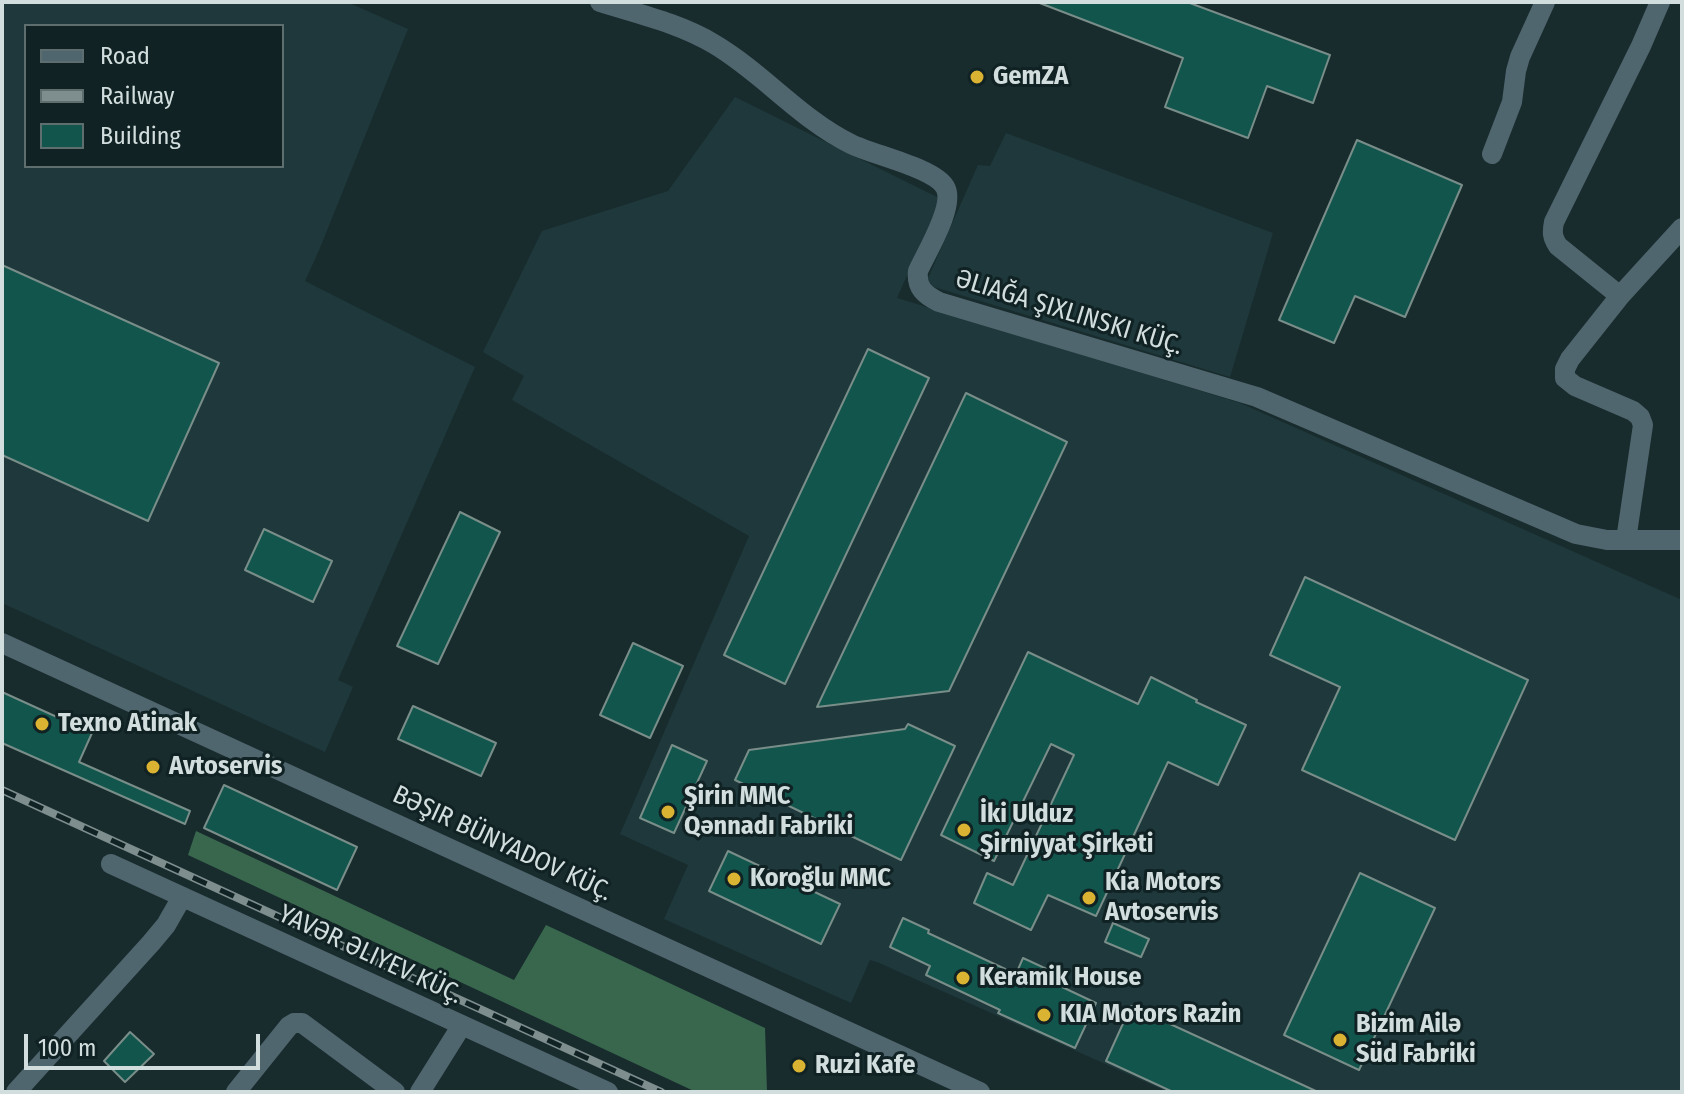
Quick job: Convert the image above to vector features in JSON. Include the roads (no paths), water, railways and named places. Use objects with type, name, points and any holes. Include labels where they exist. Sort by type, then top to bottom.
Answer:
[{"type":"street","points":[[600,2],[671,24],[701,37],[729,53],[830,132],[852,145],[922,171],[940,181],[947,194],[946,210],[917,279],[921,291],[929,297],[1257,397],[1576,534],[1607,540],[1682,540]]},
{"type":"street","points":[[1492,154],[1512,102],[1520,57],[1545,2]]},
{"type":"street","points":[[1620,296],[1558,246],[1552,231],[1660,2]]},
{"type":"street","points":[[1626,540],[1643,425],[1633,411],[1575,386],[1565,378],[1565,369],[1620,296],[1682,228]]},
{"type":"street","name":"BƏŞIR BÜNYADOV KÜÇ.","points":[[2,643],[972,1090]]},
{"type":"street","name":"YAVƏR ƏLIYEV KÜÇ.","points":[[111,864],[608,1092]]},
{"type":"street","points":[[16,1092],[151,943],[182,897]]},
{"type":"street","points":[[236,1092],[294,1023],[302,1023],[395,1092]]},
{"type":"street","points":[[420,1092],[462,1025]]},
{"type":"railway","points":[[2,790],[661,1092]]},
{"type":"place","name":"GemZA","points":[[977,77]]},
{"type":"place","name":"Texno Atinak","points":[[42,724]]},
{"type":"place","name":"Avtoservis","points":[[153,767]]},
{"type":"place","name":"Şirin MMC Qənnadı Fabriki","points":[[668,812]]},
{"type":"place","name":"İki Ulduz Şirniyyat Şirkəti","points":[[964,830]]},
{"type":"place","name":"Koroğlu MMC","points":[[734,879]]},
{"type":"place","name":"Kia Motors Avtoservis","points":[[1089,898]]},
{"type":"place","name":"Keramik House","points":[[963,978]]},
{"type":"place","name":"KIA Motors Razin","points":[[1044,1015]]},
{"type":"place","name":"Bizim Ailə Süd Fabriki","points":[[1340,1040]]},
{"type":"place","name":"Ruzi Kafe","points":[[799,1066]]}]
